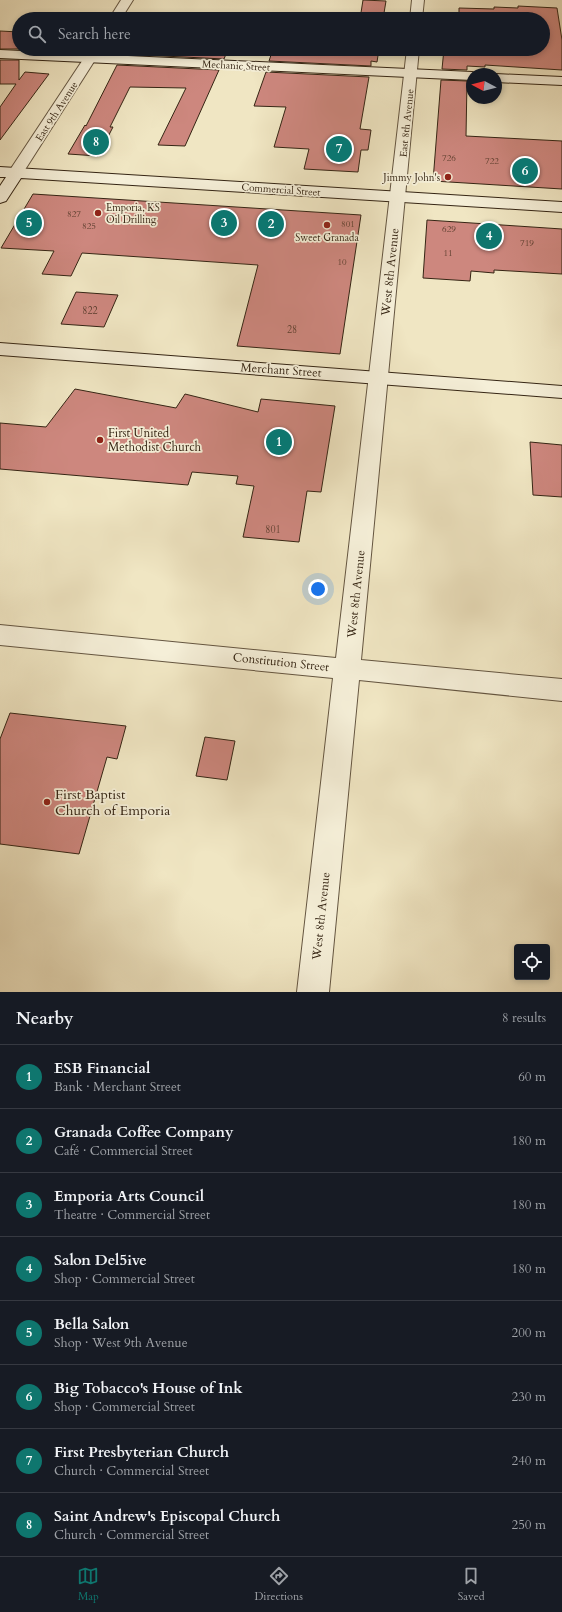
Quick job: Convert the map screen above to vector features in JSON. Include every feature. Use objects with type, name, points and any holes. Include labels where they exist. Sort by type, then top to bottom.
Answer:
[{"type":"street","points":[[119,12],[127,0]]},
{"type":"street","points":[[417,12],[418,0]]},
{"type":"street","name":"Mechanic Street","points":[[0,54],[12,54]]},
{"type":"street","name":"East 9th Avenue","points":[[0,198],[92,56]]},
{"type":"street","name":"Mechanic Street","points":[[126,56],[466,76]]},
{"type":"street","name":"East 8th Avenue","points":[[398,197],[412,56]]},
{"type":"street","points":[[502,78],[562,81]]},
{"type":"street","name":"Commercial Street","points":[[0,172],[562,207]]},
{"type":"street","name":"West 8th Avenue","points":[[313,992],[398,197]]},
{"type":"street","name":"Merchant Street","points":[[0,349],[562,392]]},
{"type":"street","name":"Constitution Street","points":[[0,635],[562,690]]},
{"type":"building","points":[[363,0],[386,1],[384,12],[361,12]]},
{"type":"building","points":[[518,6],[557,8],[562,40],[562,70],[485,65],[485,67],[467,66],[466,70],[442,69],[443,56],[550,56],[550,12],[459,12],[459,8],[494,9],[494,7],[518,8]]},
{"type":"building","points":[[0,31],[12,32],[12,49],[0,49]]},
{"type":"building","points":[[163,56],[225,56],[224,59]]},
{"type":"building","points":[[271,56],[378,56],[377,62],[371,61],[371,66],[269,61]]},
{"type":"building","points":[[0,60],[19,60],[19,80],[25,72],[49,74],[0,140],[0,107],[16,84],[0,84]]},
{"type":"building","points":[[117,65],[219,70],[185,146],[158,145],[186,88],[130,87],[110,127],[113,127],[98,156],[68,154],[85,125],[86,126]]},
{"type":"building","points":[[266,72],[369,77],[360,129],[371,130],[368,150],[361,150],[358,172],[304,169],[309,149],[274,147],[286,107],[254,106]]},
{"type":"building","points":[[441,80],[466,81],[466,136],[562,141],[562,189],[433,181]]},
{"type":"building","points":[[33,194],[361,215],[340,354],[237,346],[258,265],[82,253],[71,276],[42,274],[54,251],[1,248]]},
{"type":"building","points":[[427,220],[562,229],[562,274],[494,270],[494,273],[471,271],[470,281],[423,278]]},
{"type":"building","points":[[76,292],[118,295],[104,327],[61,324]]},
{"type":"building","points":[[75,389],[176,408],[185,394],[258,412],[261,399],[335,406],[321,492],[307,491],[299,542],[243,537],[254,486],[236,484],[238,476],[192,472],[188,485],[0,469],[0,423],[46,427]]},
{"type":"building","points":[[530,442],[562,445],[562,497],[533,495]]},
{"type":"building","name":"First Baptist Church of Emporia","points":[[10,713],[126,726],[117,759],[107,757],[79,854],[0,844],[0,739]]},
{"type":"building","points":[[205,737],[235,741],[227,780],[196,776]]},
{"type":"place","name":"Saint Andrew's Episcopal Church","points":[[96,142]]},
{"type":"place","name":"First Presbyterian Church","points":[[339,149]]},
{"type":"place","name":"Big Tobacco's House of Ink","points":[[525,171]]},
{"type":"place","name":"Jimmy John's","points":[[448,177]]},
{"type":"place","name":"Emporia, KS Oil Drilling","points":[[98,213]]},
{"type":"place","name":"Bella Salon","points":[[29,223]]},
{"type":"place","name":"Emporia Arts Council","points":[[224,223]]},
{"type":"place","name":"Granada Coffee Company","points":[[271,224]]},
{"type":"place","name":"Sweet Granada","points":[[327,225]]},
{"type":"place","name":"Salon Del5ive","points":[[489,236]]},
{"type":"place","name":"First United Methodist Church","points":[[100,440]]},
{"type":"place","name":"ESB Financial","points":[[279,442]]},
{"type":"place","name":"First Baptist Church of Emporia","points":[[47,802]]}]
